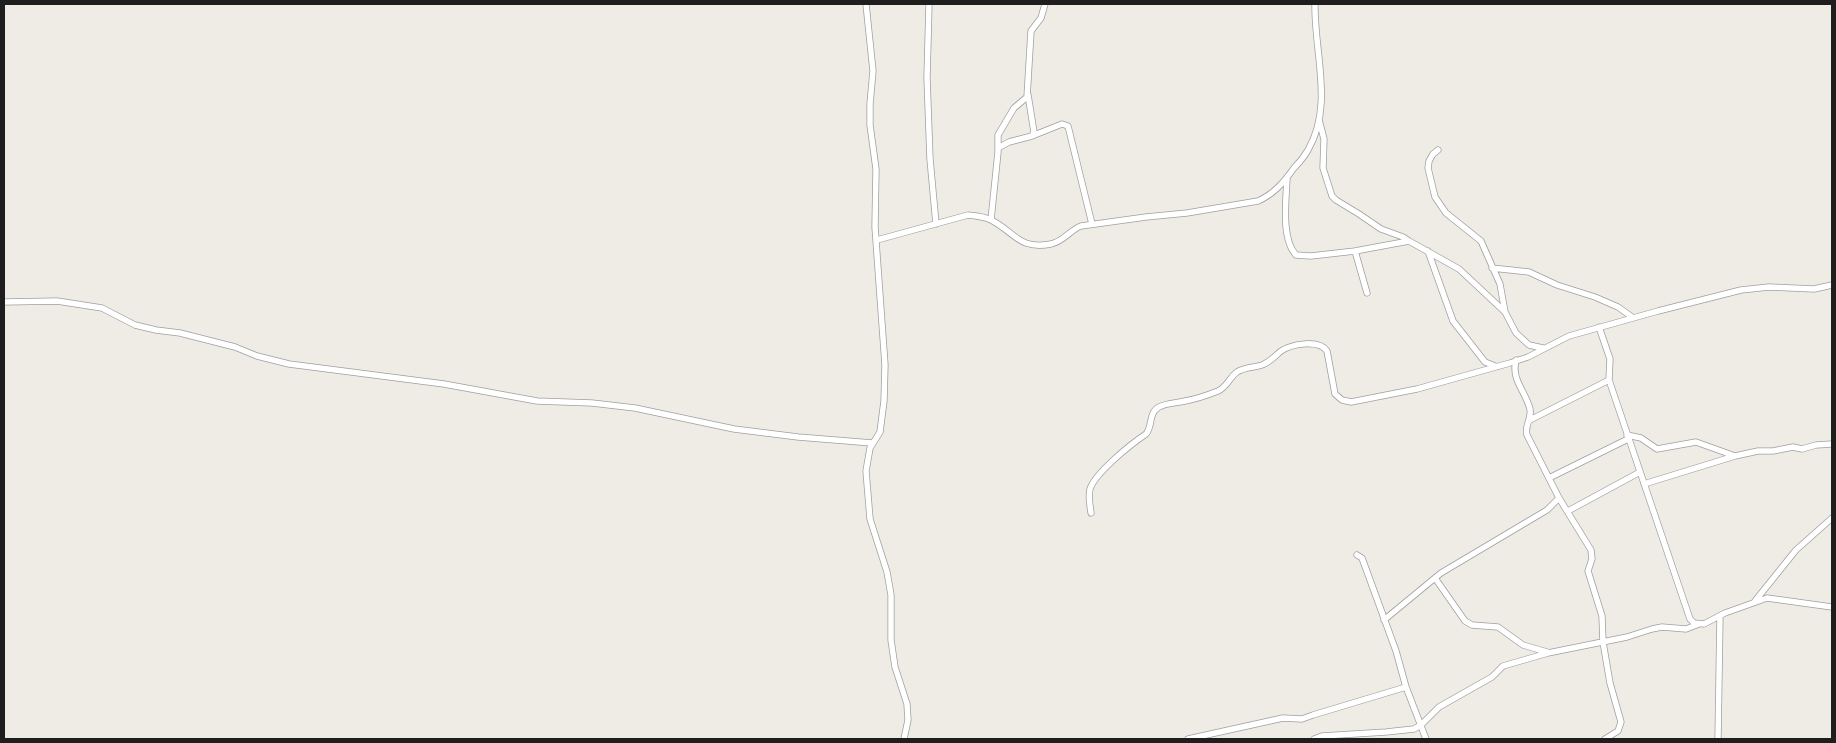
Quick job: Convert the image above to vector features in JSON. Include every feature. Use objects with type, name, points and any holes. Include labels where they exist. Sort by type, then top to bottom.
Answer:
[{"type":"street","points":[[866,4],[873,71],[870,126],[876,169],[877,240],[885,365],[884,402],[880,432],[872,443],[866,471],[868,508],[873,534],[887,572],[891,595],[891,640],[895,667],[907,704],[908,720],[904,739]]},
{"type":"street","points":[[929,4],[927,78],[930,159],[936,224]]},
{"type":"street","points":[[1032,136],[1034,132],[1028,94],[1031,31],[1041,18],[1045,4]]},
{"type":"street","points":[[877,240],[968,215],[981,216],[991,220],[1019,241],[1038,246],[1057,243],[1076,228],[1092,224],[1146,216],[1187,213],[1258,201],[1268,196],[1286,179],[1308,150],[1319,118],[1323,93],[1316,42],[1315,4]]},
{"type":"street","points":[[991,220],[998,135],[1014,108],[1028,94]]},
{"type":"street","points":[[1319,118],[1324,139],[1323,168],[1332,196],[1381,229],[1403,237],[1459,269],[1505,312]]},
{"type":"street","points":[[998,148],[1009,142],[1032,136],[1062,124],[1068,126],[1092,224]]},
{"type":"street","points":[[1438,150],[1432,154],[1428,168],[1435,196],[1446,213],[1478,237],[1483,245],[1501,289],[1505,312],[1516,333],[1522,340],[1534,348],[1545,348]]},
{"type":"street","points":[[1286,179],[1286,223],[1290,247],[1296,255],[1311,256],[1355,251],[1409,241]]},
{"type":"street","points":[[1355,251],[1367,293]]},
{"type":"street","points":[[1428,251],[1439,285],[1456,326],[1485,362],[1497,367]]},
{"type":"street","points":[[1492,268],[1529,272],[1557,285],[1618,306],[1632,317]]},
{"type":"street","points":[[1091,512],[1089,496],[1092,484],[1117,457],[1149,431],[1151,418],[1155,410],[1164,405],[1193,400],[1223,389],[1238,371],[1243,368],[1263,365],[1286,348],[1297,345],[1317,344],[1324,347],[1327,351],[1335,394],[1342,400],[1351,402],[1418,389],[1497,367],[1528,357],[1569,336],[1599,326],[1741,290],[1769,287],[1814,289],[1832,285]]},
{"type":"street","points":[[4,302],[57,302],[102,308],[135,324],[235,347],[257,356],[289,364],[444,384],[537,401],[592,403],[635,408],[734,429],[872,443]]},
{"type":"street","points":[[1599,326],[1610,359],[1609,380],[1646,492],[1688,615],[1694,623],[1699,624]]},
{"type":"street","points":[[1516,360],[1514,372],[1528,402],[1530,412],[1527,435],[1559,498],[1592,555],[1588,571],[1602,616],[1602,642],[1620,722],[1618,731],[1605,739]]},
{"type":"street","points":[[1530,420],[1609,380]]},
{"type":"street","points":[[1549,478],[1628,437],[1641,438],[1657,449],[1696,442],[1735,456]]},
{"type":"street","points":[[1644,484],[1735,456],[1758,451],[1802,449],[1816,445],[1832,444]]},
{"type":"street","points":[[1568,512],[1640,472]]},
{"type":"street","points":[[1384,620],[1435,578],[1546,510],[1559,498]]},
{"type":"street","points":[[1754,603],[1796,550],[1832,518]]},
{"type":"street","points":[[1357,555],[1362,558],[1396,651],[1406,687],[1426,739]]},
{"type":"street","points":[[1435,578],[1464,621],[1472,625],[1498,626],[1523,645],[1548,653]]},
{"type":"street","points":[[1314,739],[1322,736],[1406,730],[1421,725],[1439,707],[1492,677],[1503,666],[1548,653],[1662,627],[1686,629],[1704,624],[1767,598],[1832,607]]},
{"type":"street","points":[[1718,739],[1720,616]]},
{"type":"street","points":[[1188,739],[1283,718],[1305,718],[1406,687]]}]
